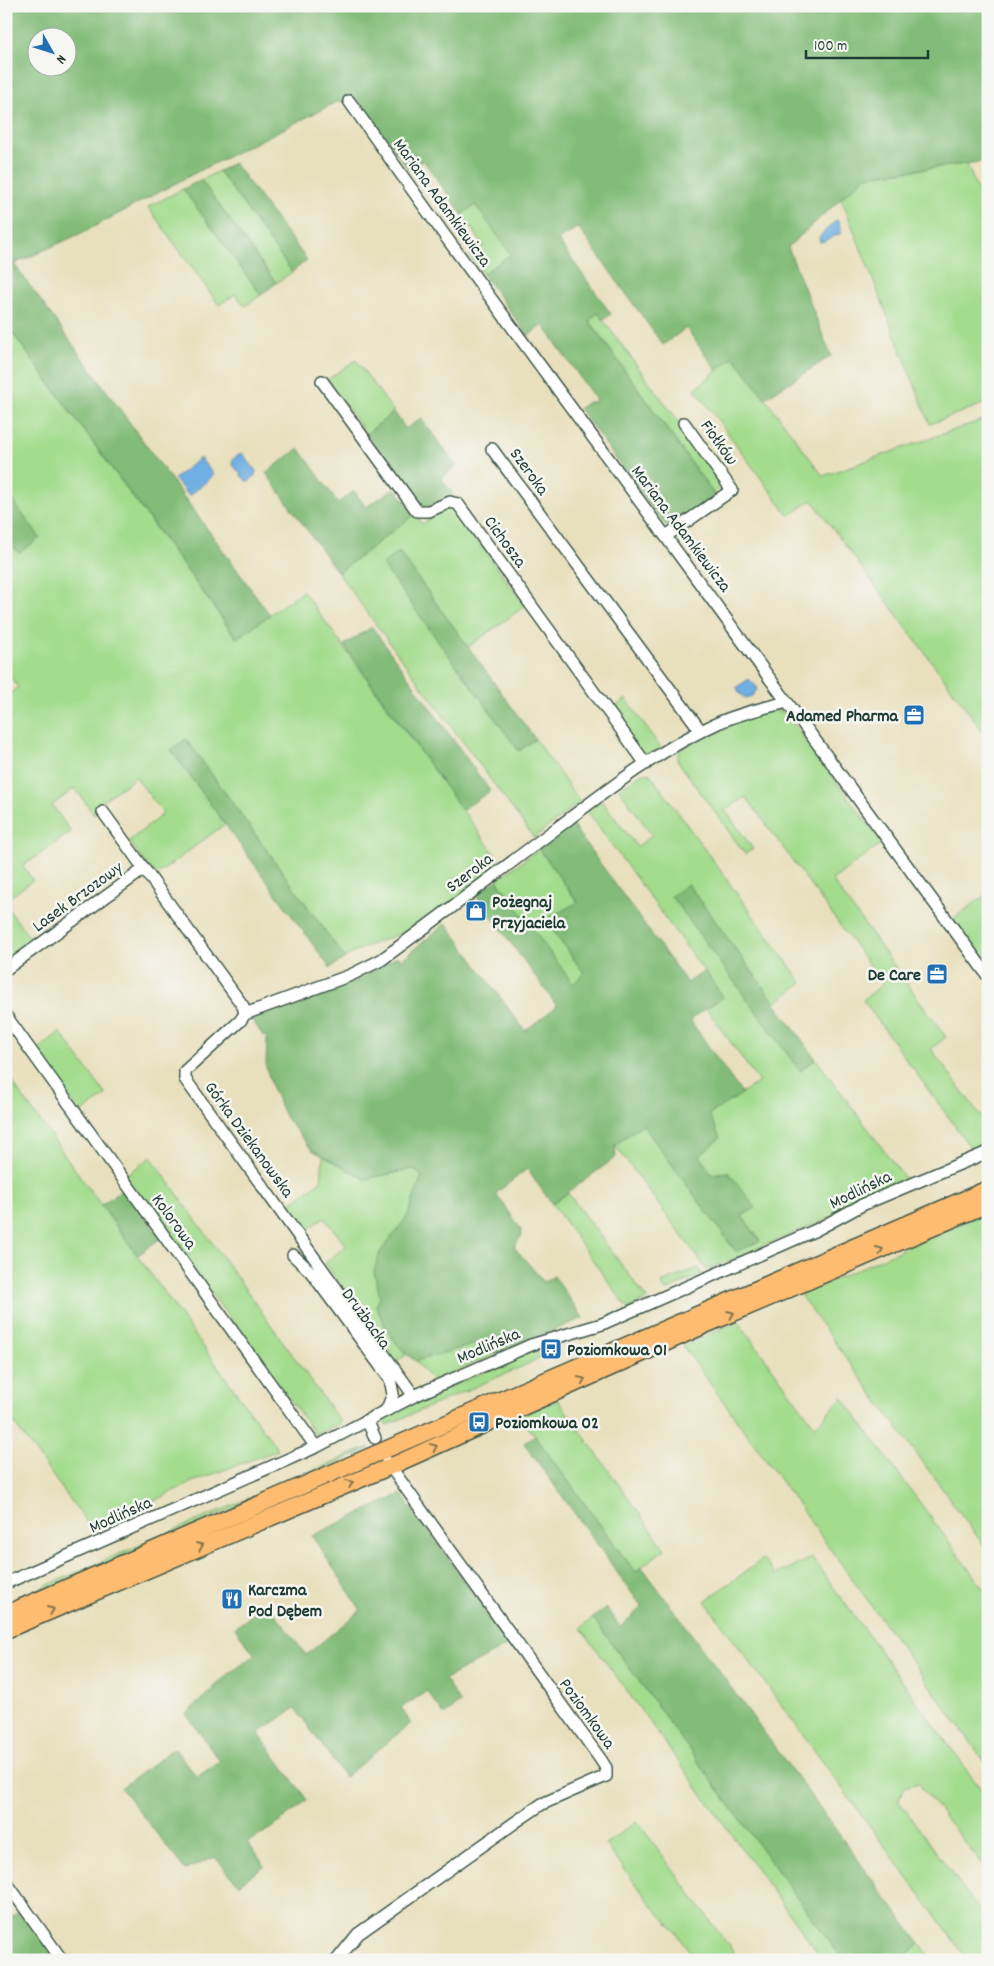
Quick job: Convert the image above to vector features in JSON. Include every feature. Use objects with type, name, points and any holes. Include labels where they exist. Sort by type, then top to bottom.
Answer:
[{"type":"highway","points":[[6,1614],[378,1445],[988,1189]]},
{"type":"highway","points":[[6,1630],[390,1467],[705,1325],[988,1204]]},
{"type":"street","name":"Mariana Adamkiewicza","points":[[349,101],[448,241],[988,976]]},
{"type":"street","name":"Cichosza","points":[[322,381],[417,511],[429,511],[450,502],[458,504],[646,764]]},
{"type":"street","name":"Fiołków","points":[[666,536],[732,490],[684,423]]},
{"type":"street","name":"Szeroka","points":[[492,449],[701,731]]},
{"type":"street","name":"Szeroka","points":[[245,1014],[350,975],[381,960],[585,806],[646,764],[701,731],[736,715],[787,702]]},
{"type":"street","points":[[103,812],[238,997],[245,1014]]},
{"type":"street","name":"Lasek Brzozowy","points":[[6,968],[144,869]]},
{"type":"street","name":"Górka Dziekanowska","points":[[245,1014],[186,1071],[185,1079],[414,1396]]},
{"type":"street","name":"Kolorowa","points":[[6,1016],[316,1447]]},
{"type":"street","name":"Modlińska","points":[[6,1583],[316,1447],[414,1396],[531,1345],[602,1324],[816,1230],[862,1205],[988,1152]]},
{"type":"street","name":"Drużbacka","points":[[293,1256],[311,1272],[390,1380],[393,1394],[387,1409]]},
{"type":"street","points":[[367,1420],[378,1445]]},
{"type":"street","name":"Poziomkowa","points":[[337,1960],[364,1929],[517,1821],[542,1804],[606,1776],[606,1768],[601,1760],[390,1467],[378,1445]]},
{"type":"street","points":[[6,1882],[62,1960]]},
{"type":"green space","points":[[6,6],[988,6],[988,161],[866,176],[788,247],[831,356],[765,398],[734,357],[717,371],[686,328],[663,345],[578,227],[558,240],[611,314],[603,319],[598,313],[589,321],[715,496],[672,525],[662,522],[579,408],[588,402],[596,400],[543,325],[528,336],[483,274],[511,254],[475,205],[462,214],[423,160],[409,170],[358,100],[339,101],[193,174],[88,230],[14,264],[270,615],[237,638],[6,324]]},
{"type":"green space","points":[[234,163],[307,260],[292,272],[219,171]]},
{"type":"green space","points":[[967,164],[988,217],[988,402],[930,424],[841,198],[866,176]]},
{"type":"green space","points":[[219,171],[292,272],[276,283],[201,180]]},
{"type":"green space","points":[[201,180],[276,283],[261,295],[183,189]]},
{"type":"green space","points":[[183,189],[261,295],[245,306],[235,294],[219,305],[148,207]]},
{"type":"green space","points":[[475,204],[511,254],[483,274],[470,256],[484,246],[462,214]]},
{"type":"green space","points":[[598,313],[721,479],[715,496],[589,320]]},
{"type":"green space","points":[[6,324],[236,638],[303,591],[501,863],[431,918],[411,929],[363,948],[345,958],[186,739],[171,750],[225,824],[155,876],[129,841],[163,814],[136,777],[102,801],[94,815],[75,788],[52,805],[71,832],[23,866],[33,880],[9,898],[6,894],[6,697],[18,687],[6,671],[6,539],[19,553],[40,538],[6,491]]},
{"type":"green space","points":[[734,356],[823,476],[988,418],[988,738],[812,500],[789,516],[695,389]]},
{"type":"green space","points":[[356,360],[394,412],[366,434],[327,380]]},
{"type":"green space","points":[[394,412],[406,429],[421,418],[456,466],[441,478],[453,494],[429,510],[420,509],[366,434]]},
{"type":"green space","points":[[299,448],[338,503],[354,491],[366,507],[395,488],[415,514],[338,573],[266,473]]},
{"type":"green space","points":[[6,491],[40,538],[19,553],[6,539]]},
{"type":"green space","points":[[446,507],[455,509],[525,606],[468,647],[400,553],[382,564],[519,751],[535,739],[580,802],[534,838],[338,573],[415,514],[422,524]]},
{"type":"green space","points":[[399,552],[535,739],[519,751],[382,564]]},
{"type":"green space","points":[[372,627],[490,791],[462,810],[344,645]]},
{"type":"green space","points":[[626,699],[661,748],[644,757],[610,710]]},
{"type":"green space","points":[[778,710],[786,714],[882,843],[832,880],[946,1037],[931,1049],[988,1126],[988,1145],[973,1151],[863,1000],[883,984],[746,797],[725,810],[753,849],[745,854],[677,760],[679,750],[714,730],[739,719]]},
{"type":"green space","points":[[186,739],[345,958],[330,968],[171,750]]},
{"type":"green space","points":[[642,773],[650,774],[802,983],[775,1003],[688,884],[672,896],[800,1071],[816,1059],[906,1180],[859,1201],[834,1216],[707,1270],[615,1145],[643,1124],[736,1251],[760,1241],[742,1216],[755,1208],[728,1172],[711,1174],[700,1156],[709,1114],[759,1082],[706,1008],[723,997],[587,811],[602,801],[637,847],[652,835],[619,789]]},
{"type":"green space","points":[[570,822],[687,983],[705,971],[723,997],[690,1020],[742,1094],[709,1114],[720,1138],[700,1156],[711,1174],[728,1172],[756,1208],[742,1216],[760,1241],[736,1252],[642,1124],[615,1145],[616,1157],[552,1204],[527,1169],[496,1193],[520,1228],[522,1235],[514,1247],[544,1282],[554,1276],[583,1318],[497,1354],[489,1340],[416,1361],[397,1344],[379,1314],[376,1306],[380,1298],[374,1271],[380,1252],[407,1217],[422,1176],[413,1169],[365,1179],[312,1150],[286,1118],[273,1090],[266,1067],[267,1036],[263,1036],[252,1019],[356,981],[398,956],[401,960],[446,923],[525,1031],[557,1006],[476,895],[497,880],[573,984],[584,973],[545,920],[578,902],[539,849]]},
{"type":"green space","points":[[539,849],[578,903],[545,920],[584,973],[572,985],[497,880]]},
{"type":"green space","points":[[688,884],[816,1059],[800,1071],[671,896]]},
{"type":"green space","points":[[988,893],[988,967],[953,919]]},
{"type":"green space","points":[[6,906],[33,942],[6,962]]},
{"type":"green space","points":[[60,1032],[106,1095],[81,1113],[35,1051]]},
{"type":"green space","points":[[6,1074],[278,1450],[192,1482],[93,1531],[6,1412]]},
{"type":"green space","points":[[323,1156],[365,1179],[413,1169],[423,1176],[407,1217],[381,1252],[374,1271],[381,1298],[376,1306],[385,1326],[406,1355],[397,1362],[325,1263],[346,1246],[324,1217],[305,1232],[286,1207],[321,1181]]},
{"type":"green space","points":[[151,1157],[341,1423],[315,1434],[125,1176]]},
{"type":"green space","points":[[124,1188],[161,1238],[138,1255],[101,1205]]},
{"type":"green space","points":[[568,1193],[647,1299],[628,1309],[552,1204]]},
{"type":"green space","points":[[988,1211],[988,1551],[800,1295]]},
{"type":"green space","points":[[698,1268],[702,1274],[666,1291],[661,1283]]},
{"type":"green space","points":[[738,1321],[815,1427],[842,1397],[988,1595],[988,1766],[683,1346]]},
{"type":"green space","points":[[489,1340],[497,1354],[432,1381],[416,1361]]},
{"type":"green space","points":[[536,1349],[540,1357],[528,1364],[387,1425],[385,1423],[387,1412],[407,1406]]},
{"type":"green space","points":[[558,1400],[665,1549],[635,1572],[520,1416]]},
{"type":"green space","points":[[535,1436],[635,1572],[642,1567],[920,1944],[899,1960],[843,1960],[593,1618],[606,1608],[620,1627],[642,1607],[524,1443]]},
{"type":"green space","points":[[366,1448],[370,1448],[6,1609],[6,1603]]},
{"type":"green space","points":[[401,1494],[510,1644],[445,1679],[460,1703],[444,1715],[427,1691],[401,1708],[411,1723],[345,1777],[295,1708],[258,1733],[307,1800],[271,1829],[247,1842],[265,1866],[238,1884],[215,1857],[185,1870],[121,1788],[174,1748],[197,1777],[220,1761],[186,1714],[225,1677],[255,1655],[235,1628],[267,1603],[306,1655],[361,1610],[312,1536]]},
{"type":"green space","points":[[812,1558],[988,1799],[988,1872],[918,1783],[905,1787],[898,1800],[988,1922],[988,1960],[968,1960],[705,1601],[763,1559],[775,1575]]},
{"type":"green space","points":[[593,1618],[843,1960],[823,1960],[581,1628]]},
{"type":"green space","points":[[637,1821],[739,1960],[696,1960],[605,1844]]},
{"type":"green space","points":[[20,1911],[58,1960],[6,1960],[6,1921]]},
{"type":"green space","points":[[920,1944],[932,1960],[899,1959]]},
{"type":"water","points":[[836,220],[839,222],[841,233],[820,242],[819,237]]},
{"type":"water","points":[[242,453],[256,471],[250,481],[246,481],[233,465],[232,461],[237,455]]},
{"type":"water","points":[[200,458],[213,476],[189,496],[175,478]]},
{"type":"water","points":[[749,679],[756,686],[757,690],[752,696],[745,698],[739,693],[737,687]]},
{"type":"place","name":"Adamed Pharma","points":[[914,715]]},
{"type":"place","name":"Pożegnaj Przyjaciela","points":[[476,911]]},
{"type":"place","name":"De Care","points":[[937,974]]},
{"type":"place","name":"Poziomkowa 01","points":[[551,1349]]},
{"type":"place","name":"Poziomkowa 02","points":[[479,1422]]},
{"type":"place","name":"Karczma Pod Dębem","points":[[232,1599]]}]
